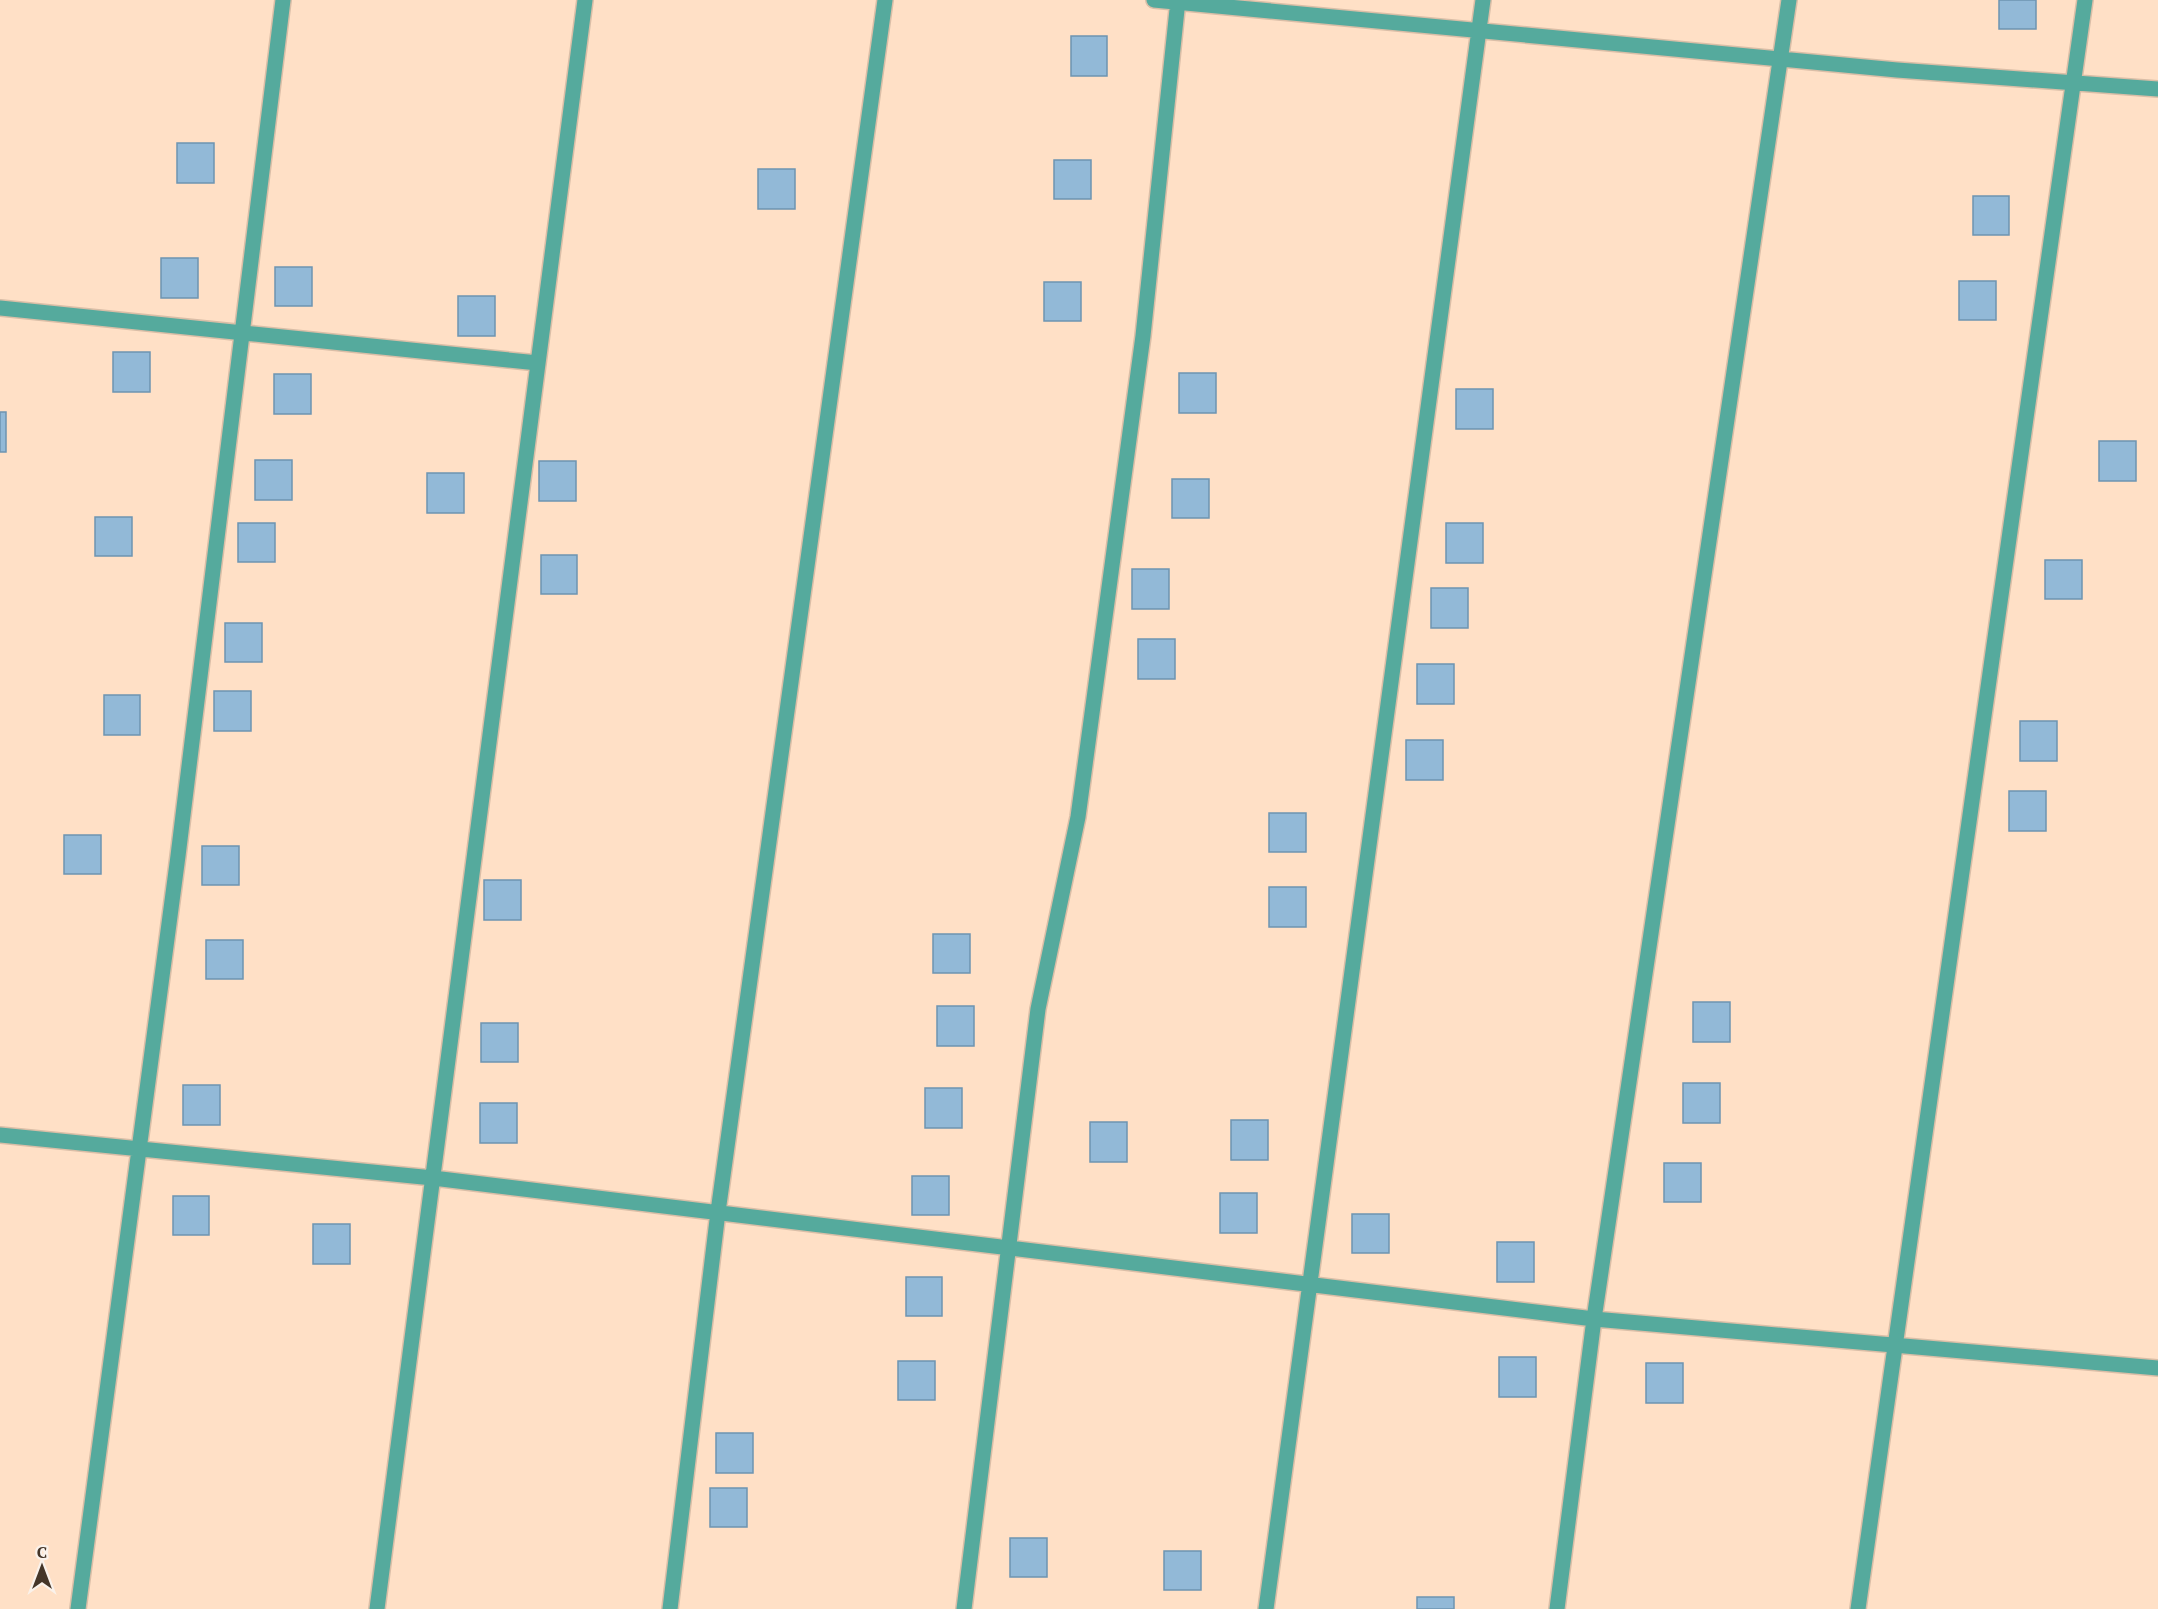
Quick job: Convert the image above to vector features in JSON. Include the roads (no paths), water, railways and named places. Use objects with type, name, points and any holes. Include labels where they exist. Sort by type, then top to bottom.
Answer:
[{"type":"street","points":[[78,1609],[178,856],[240,332],[283,0]]},
{"type":"street","points":[[376,1609],[585,0]]},
{"type":"street","points":[[670,1609],[718,1212],[885,0]]},
{"type":"street","points":[[1154,0],[1780,59],[2158,89]]},
{"type":"street","points":[[1266,1609],[1483,0]]},
{"type":"street","points":[[1557,1609],[1594,1319],[1789,0]]},
{"type":"street","points":[[1858,1609],[2085,0]]},
{"type":"street","points":[[964,1609],[1038,1009],[1078,817],[1140,360],[1177,1]]},
{"type":"street","points":[[0,308],[538,363]]},
{"type":"street","points":[[0,1136],[433,1179],[1594,1319],[2158,1368]]}]
